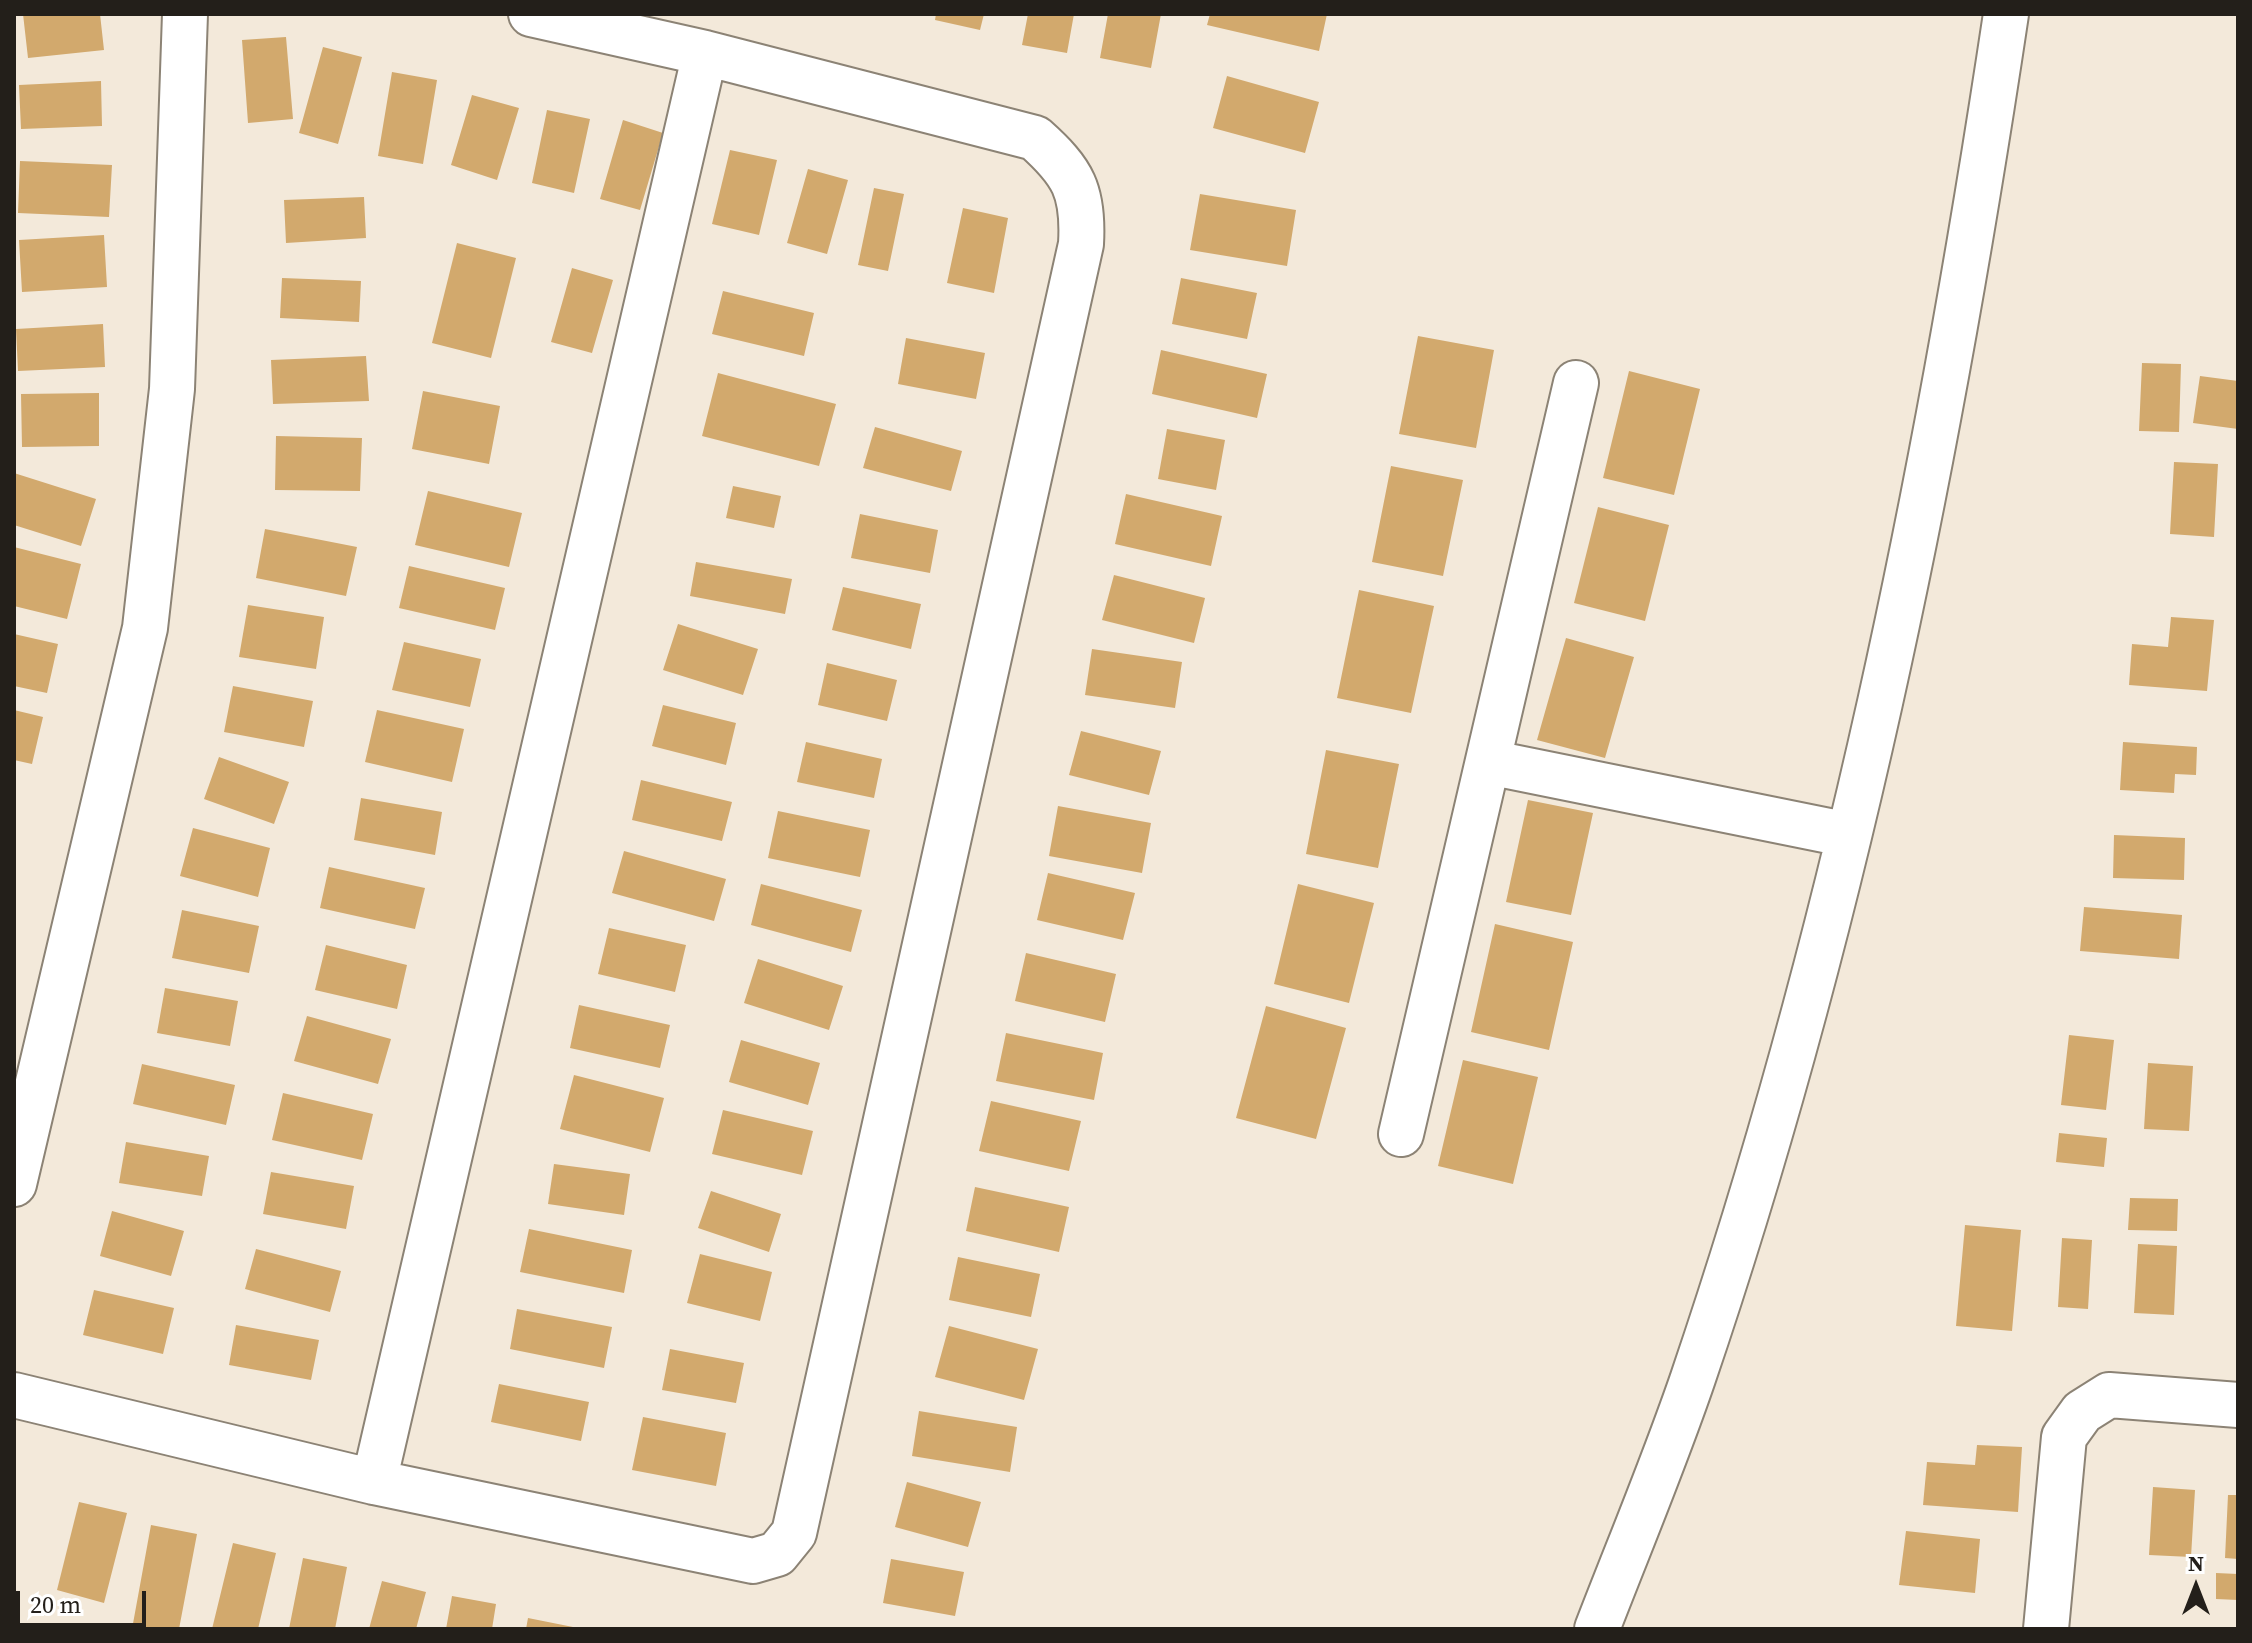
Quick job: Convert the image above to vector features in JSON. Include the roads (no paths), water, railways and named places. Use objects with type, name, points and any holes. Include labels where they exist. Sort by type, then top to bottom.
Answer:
[{"type":"street","points":[[14,1184],[145,628],[172,389],[185,14]]},
{"type":"street","points":[[14,1395],[374,1482],[753,1561],[777,1554],[794,1533],[998,630],[1081,244],[1083,211],[1066,165],[1035,138],[705,53],[531,14]]},
{"type":"street","points":[[1597,1629],[1692,1379],[1779,1095],[1849,835],[1967,274],[2006,14]]},
{"type":"street","points":[[374,1482],[705,53]]},
{"type":"street","points":[[1401,1134],[1576,383]]},
{"type":"street","points":[[1488,762],[1849,835]]},
{"type":"street","points":[[2046,1629],[2064,1437],[2082,1412],[2109,1395],[2238,1405]]}]
